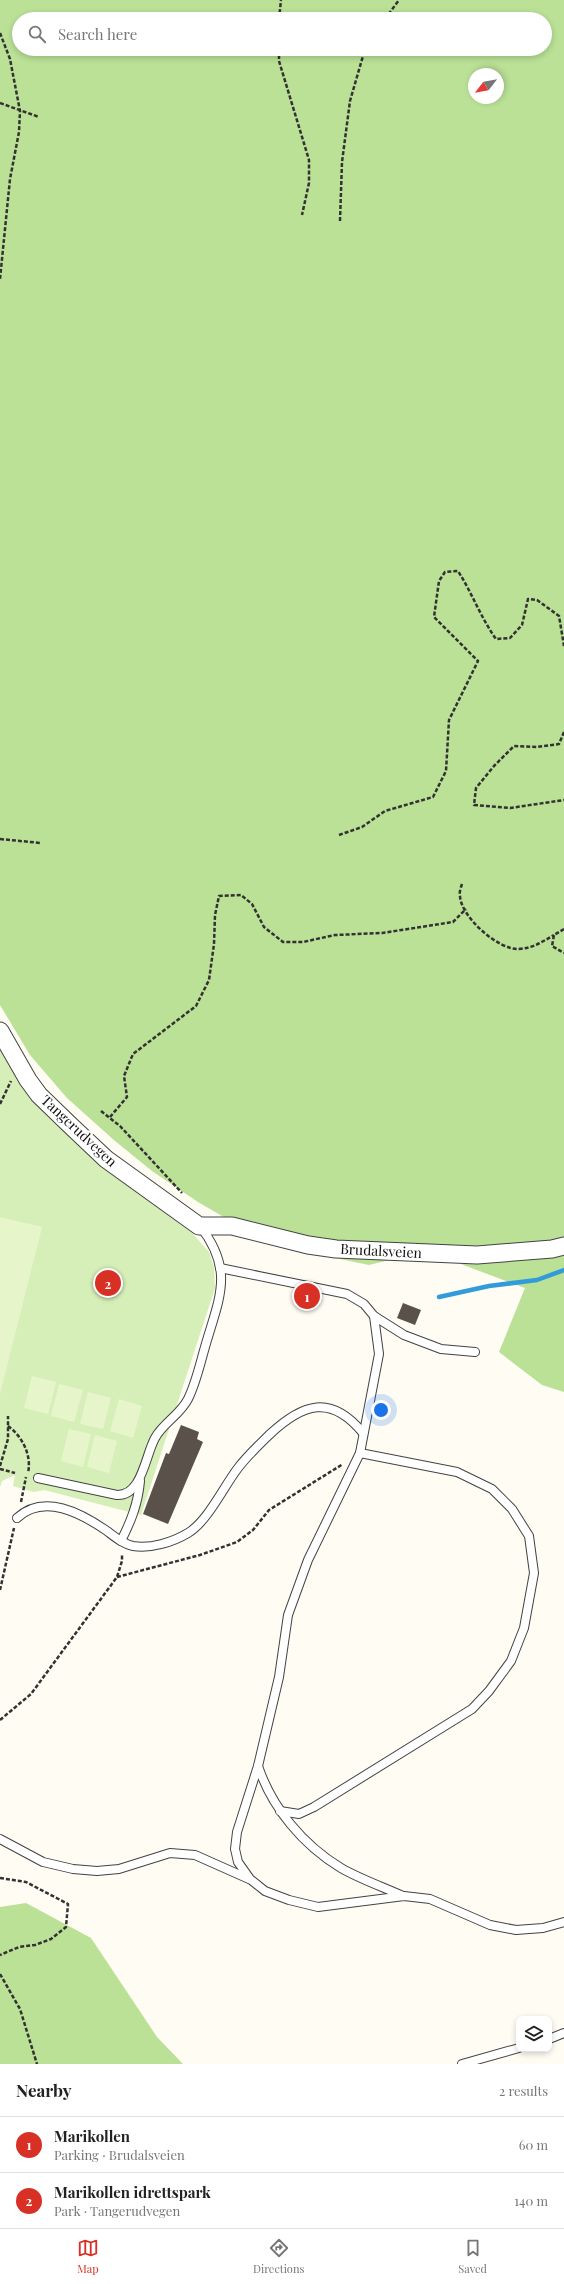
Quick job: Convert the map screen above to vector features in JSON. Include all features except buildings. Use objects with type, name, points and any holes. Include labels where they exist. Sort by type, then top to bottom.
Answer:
[{"type":"street","name":"Tangerudvegen","points":[[0,1031],[39,1095],[106,1159],[199,1226]]},
{"type":"street","name":"Brudalsveien","points":[[199,1226],[232,1226],[308,1245],[336,1249],[477,1255],[552,1249],[564,1246]]},
{"type":"lane","points":[[38,1478],[121,1495],[131,1492],[135,1487],[155,1438],[161,1428],[183,1407],[192,1390],[222,1287],[220,1268],[215,1249],[199,1226]]},
{"type":"lane","points":[[220,1268],[347,1294],[364,1304],[374,1316],[404,1335],[441,1349],[474,1352]]},
{"type":"lane","points":[[250,1879],[238,1862],[235,1849],[237,1832],[258,1766],[279,1677],[288,1615],[308,1560],[360,1453],[380,1354],[374,1316]]},
{"type":"lane","points":[[17,1518],[24,1511],[34,1506],[45,1505],[66,1509],[90,1519],[121,1542],[133,1546],[151,1546],[168,1542],[192,1530],[239,1466],[286,1419],[303,1409],[322,1406],[340,1411],[352,1419],[363,1433]]},
{"type":"lane","points":[[280,1811],[299,1814],[314,1807],[472,1709],[500,1678],[511,1661],[524,1628],[534,1573],[529,1536],[512,1509],[492,1489],[457,1472],[360,1453]]},
{"type":"lane","points":[[121,1542],[132,1519],[138,1499],[141,1471]]},
{"type":"lane","points":[[258,1766],[265,1786],[280,1811],[310,1845],[342,1868],[404,1896]]},
{"type":"lane","points":[[0,1839],[43,1862],[73,1869],[97,1871],[119,1869],[170,1852],[195,1855],[250,1879],[265,1891],[289,1900],[318,1907],[404,1896],[430,1899],[490,1925],[516,1930],[543,1928],[564,1922]]},
{"type":"lane","points":[[552,2038],[564,2033]]},
{"type":"lane","points":[[462,2064],[516,2049]]},
{"type":"path","points":[[280,12],[281,0]]},
{"type":"path","points":[[390,12],[399,0]]},
{"type":"path","points":[[0,33],[11,64],[20,111],[19,132],[10,179],[0,279]]},
{"type":"path","points":[[280,56],[281,67],[309,160],[309,183],[302,215]]},
{"type":"path","points":[[340,221],[342,162],[350,101],[363,56]]},
{"type":"path","points":[[0,103],[39,117]]},
{"type":"path","points":[[339,835],[362,827],[385,811],[433,797],[446,772],[449,720],[478,661],[434,617],[439,581],[445,572],[458,570],[474,596],[484,622],[496,639],[510,638],[522,625],[528,599],[537,600],[559,616],[564,646]]},
{"type":"path","points":[[564,732],[559,744],[537,747],[514,746],[494,766],[476,788],[474,805],[510,808],[564,800]]},
{"type":"path","points":[[0,839],[42,843]]},
{"type":"path","points":[[462,884],[459,897],[466,909],[485,934],[504,946],[518,949],[537,945],[564,929]]},
{"type":"path","points":[[110,1117],[127,1097],[124,1076],[133,1054],[196,1006],[206,986],[211,965],[218,896],[241,895],[252,904],[264,927],[284,942],[304,942],[335,935],[382,933],[453,922],[466,909]]},
{"type":"path","points":[[554,935],[552,946],[564,952]]},
{"type":"path","points":[[0,1104],[20,1066]]},
{"type":"path","points":[[101,1111],[110,1117],[186,1197]]},
{"type":"path","points":[[8,1416],[8,1438],[0,1468],[15,1473]]},
{"type":"path","points":[[117,1577],[200,1555],[237,1542],[253,1530],[269,1510],[360,1453]]},
{"type":"path","points":[[0,1720],[31,1694],[117,1577],[122,1561],[121,1542]]},
{"type":"path","points":[[0,1878],[26,1882],[68,1904],[66,1927],[51,1939],[19,1947],[0,1955]]},
{"type":"path","points":[[0,1974],[20,2009],[37,2064]]},
{"type":"green space","points":[[0,0],[564,0],[564,1392],[542,1385],[499,1352],[525,1288],[426,1251],[369,1265],[292,1249],[234,1223],[198,1202],[152,1171],[115,1141],[67,1098],[30,1055],[0,1005]]},
{"type":"green space","points":[[0,1043],[102,1166],[193,1234],[209,1252],[214,1267],[215,1288],[141,1515],[44,1490],[34,1492],[13,1486],[15,1475],[2,1481],[0,1487]]},
{"type":"green space","points":[[0,1217],[42,1227],[0,1394]]},
{"type":"green space","points":[[32,1376],[56,1382],[48,1414],[24,1408]]},
{"type":"green space","points":[[59,1384],[83,1390],[74,1422],[51,1416]]},
{"type":"green space","points":[[88,1392],[111,1398],[103,1429],[80,1424]]},
{"type":"green space","points":[[119,1399],[142,1406],[133,1438],[110,1431]]},
{"type":"green space","points":[[69,1429],[91,1434],[83,1467],[61,1461]]},
{"type":"green space","points":[[95,1435],[117,1441],[109,1473],[87,1467]]},
{"type":"green space","points":[[26,1903],[91,1938],[157,2037],[183,2064],[0,2064],[0,1907]]},
{"type":"waterway","points":[[439,1297],[489,1286],[537,1280],[564,1270]]},
{"type":"place","name":"Marikollen idrettspark","points":[[108,1283]]},
{"type":"place","name":"Marikollen","points":[[307,1296]]}]
